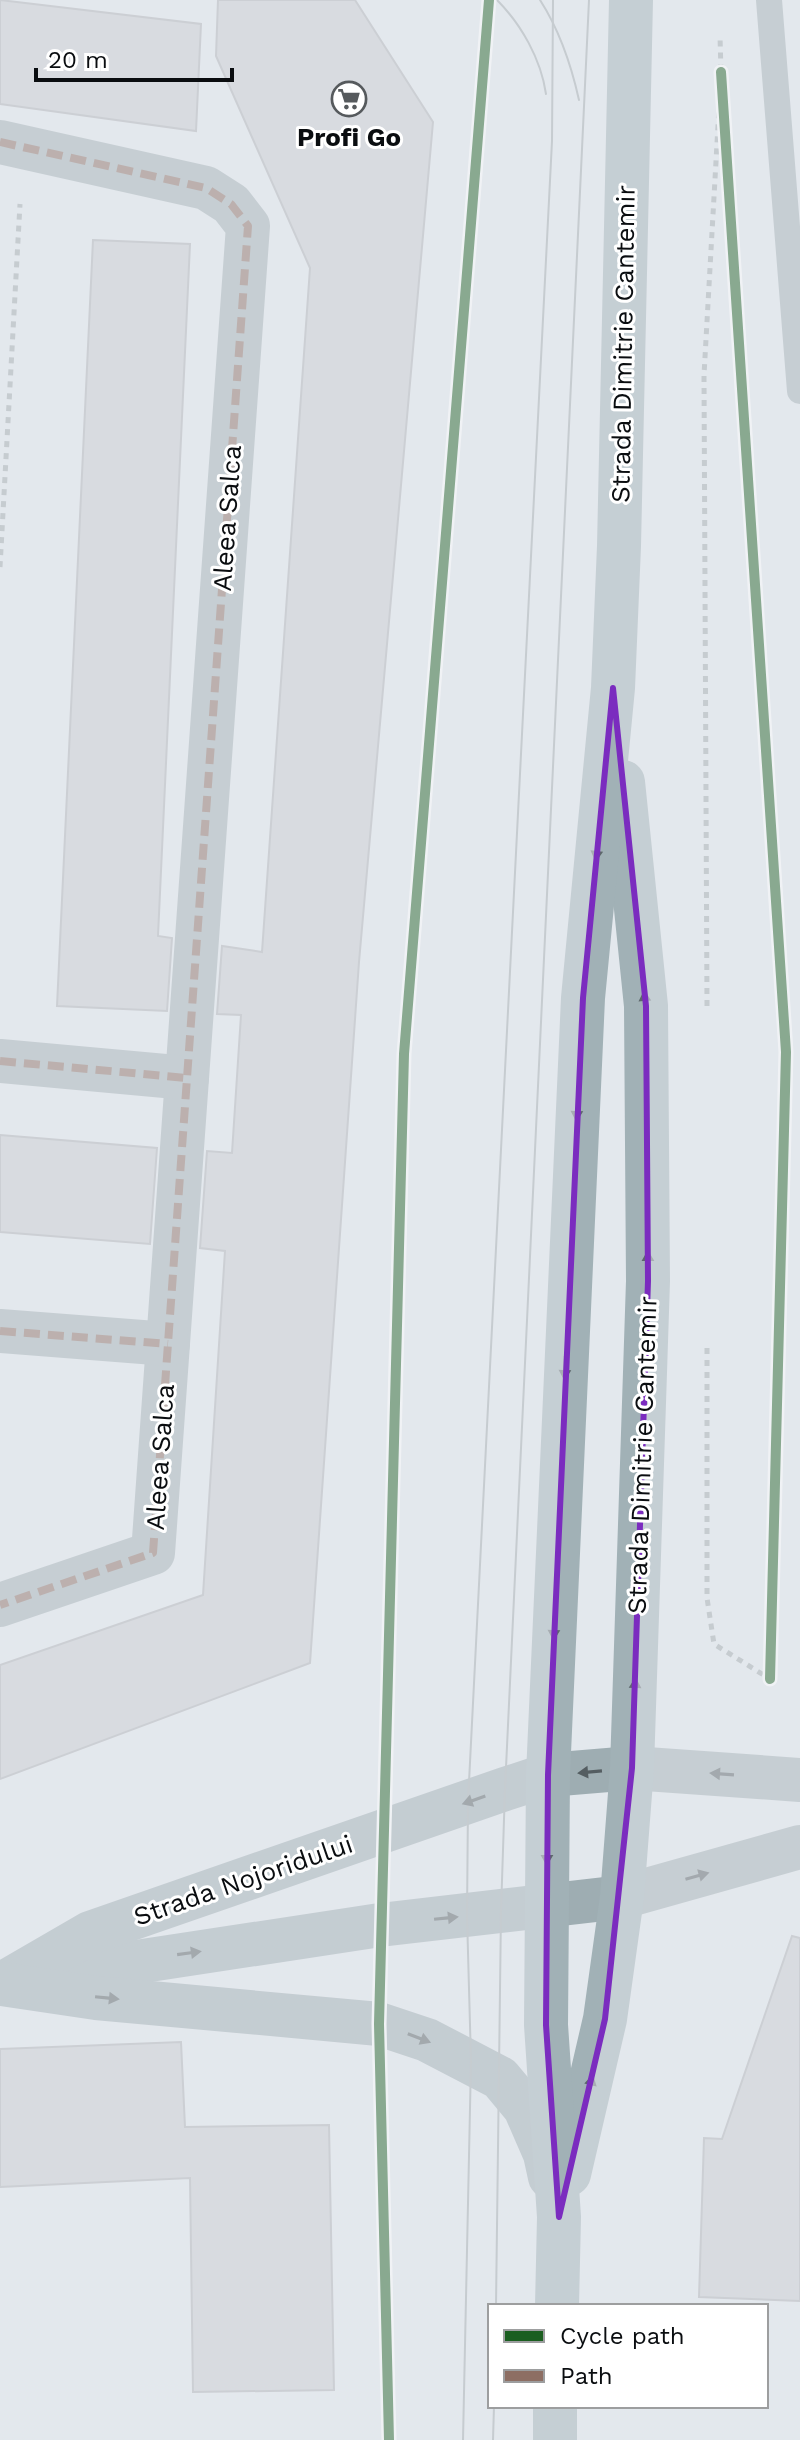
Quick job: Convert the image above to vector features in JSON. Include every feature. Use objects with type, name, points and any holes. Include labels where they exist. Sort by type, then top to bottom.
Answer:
[{"type":"main road","name":"Strada Dimitrie Cantemir","points":[[557,2304],[559,2217],[546,2025],[548,1775],[583,998],[613,688],[631,0]]},
{"type":"main road","name":"Strada Dimitrie Cantemir","points":[[559,2217],[605,2019],[622,1897],[632,1768],[648,1281],[646,1006],[613,688]]},
{"type":"main road","name":"Strada Nojoridului","points":[[1,1984],[90,1933],[548,1775],[632,1768]]},
{"type":"main road","name":"Strada Nojoridului","points":[[1,1984],[80,1969],[380,1925],[622,1897]]},
{"type":"main road","points":[[1,1984],[96,1998],[379,2024],[427,2040],[500,2078],[525,2108],[545,2154],[559,2217]]},
{"type":"main road","points":[[555,2408],[555,2440]]},
{"type":"street","name":"Aleea Salca","points":[[0,1605],[153,1553],[248,226],[231,204],[206,188],[12,144]]},
{"type":"street","points":[[0,1061],[187,1078]]},
{"type":"street","points":[[0,1331],[168,1344]]},
{"type":"street","points":[[632,1768],[800,1780]]},
{"type":"street","points":[[622,1897],[800,1847]]},
{"type":"lane","points":[[769,0],[800,391]]},
{"type":"path","points":[[720,29],[727,167]]},
{"type":"path","points":[[707,1019],[704,375],[721,72]]},
{"type":"path","points":[[0,567],[12,144]]},
{"type":"path","points":[[707,1332],[707,1598],[714,1644],[770,1679],[771,1663]]},
{"type":"highlighted area","points":[[613,688],[646,1006],[648,1281],[632,1768],[605,2019],[559,2217],[546,2025],[548,1775],[583,998]]},
{"type":"building","points":[[0,0],[201,24],[196,131],[0,104]]},
{"type":"building","points":[[218,0],[355,0],[433,122],[359,962],[310,1663],[0,1779],[0,1665],[203,1595],[225,1251],[200,1248],[207,1151],[232,1153],[241,1015],[217,1014],[222,946],[262,952],[310,268],[216,56]]},
{"type":"building","points":[[93,240],[190,244],[158,936],[172,938],[167,1011],[57,1006]]},
{"type":"building","points":[[0,1135],[157,1148],[150,1244],[0,1232]]},
{"type":"building","points":[[792,1936],[800,1938],[800,2301],[699,2297],[704,2138],[722,2139]]},
{"type":"building","points":[[181,2042],[185,2127],[329,2125],[334,2390],[193,2392],[190,2178],[0,2187],[0,2049]]},
{"type":"tram line","points":[[497,0],[529,43],[540,68],[546,94]]},
{"type":"tram line","points":[[540,0],[564,48],[579,100]]},
{"type":"tram line","points":[[463,2440],[471,2061],[468,1802],[552,141],[553,0]]},
{"type":"tram line","points":[[496,2304],[505,1789],[589,0]]},
{"type":"tram line","points":[[493,2440],[494,2408]]},
{"type":"marked path","points":[[0,142],[206,188],[231,204],[248,226],[153,1553],[0,1605]]},
{"type":"marked path","points":[[0,1061],[187,1078]]},
{"type":"marked path","points":[[0,1331],[168,1344]]},
{"type":"cycle path","points":[[389,2440],[379,2024],[404,1054],[489,0]]},
{"type":"cycle path","points":[[721,72],[786,1052],[770,1679]]},
{"type":"place","name":"Profi Go","points":[[349,99]]}]
